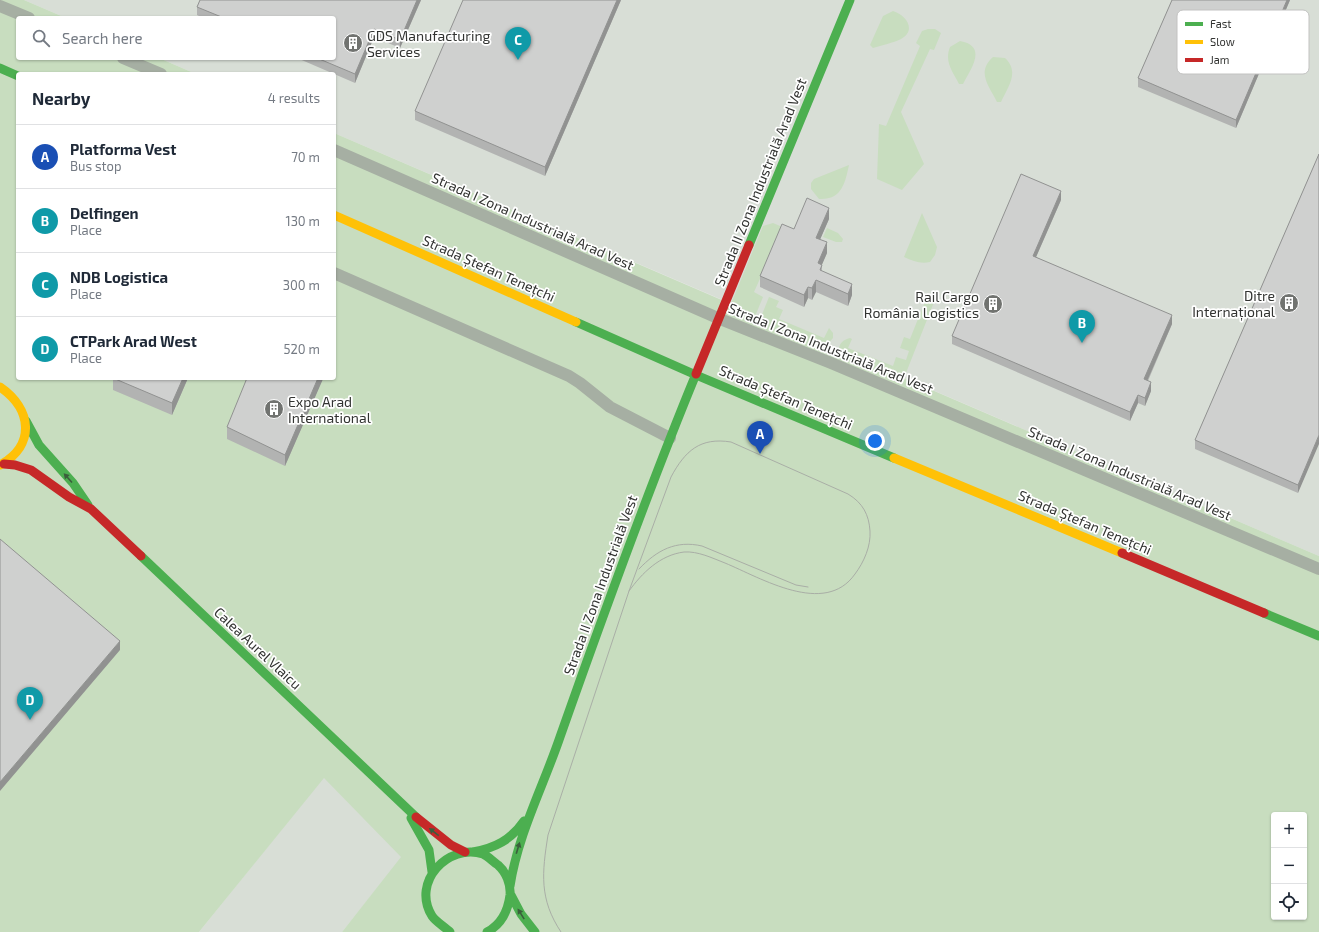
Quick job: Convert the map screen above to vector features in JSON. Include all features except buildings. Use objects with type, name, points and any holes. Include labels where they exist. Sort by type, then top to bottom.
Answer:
[{"type":"main road","name":"Strada II Zona Industrială Arad Vest","points":[[696,375],[850,0]]},
{"type":"main road","points":[[0,68],[16,75]]},
{"type":"main road","name":"Strada Ștefan Tenețchi","points":[[336,216],[696,375],[1319,636]]},
{"type":"main road","name":"Strada II Zona Industrială Vest","points":[[510,890],[514,861],[597,631],[670,438],[696,375]]},
{"type":"main road","points":[[0,387],[8,391],[17,399],[23,409],[26,421],[35,442],[71,482],[91,509]]},
{"type":"main road","points":[[2,465],[14,457],[21,447],[25,436],[26,421]]},
{"type":"main road","points":[[2,465],[30,468],[44,476],[65,495],[91,509]]},
{"type":"main road","name":"Calea Aurel Vlaicu","points":[[91,509],[300,706],[405,808],[451,844],[469,852],[487,856],[498,863],[505,874],[520,914],[535,932]]},
{"type":"main road","name":"Strada II Zona Industrială Vest","points":[[469,852],[494,848],[506,841],[518,830],[534,806]]},
{"type":"main road","name":"Calea Aurel Vlaicu","points":[[405,808],[429,850],[432,872]]},
{"type":"main road","name":"Calea Aurel Vlaicu","points":[[450,932],[441,927],[434,919],[426,901],[426,886],[432,872],[448,857],[469,852]]},
{"type":"main road","points":[[489,932],[500,922],[508,909],[510,890]]},
{"type":"street","points":[[0,6],[24,16]]},
{"type":"street","points":[[128,60],[156,72]]},
{"type":"street","name":"Strada I Zona Industrială Arad Vest","points":[[336,151],[720,319],[838,366],[1319,569]]},
{"type":"street","points":[[336,274],[569,376],[610,407],[670,438]]},
{"type":"shaded area","points":[[24,0],[1319,0],[1319,556],[336,134],[336,72],[191,72],[164,60],[336,60],[336,16],[61,16]]},
{"type":"shaded area","points":[[324,777],[402,857],[342,932],[199,932]]},
{"type":"green space","points":[[0,0],[24,0],[61,16],[16,16],[16,60],[164,60],[191,72],[16,72],[16,380],[336,380],[336,134],[731,304],[763,226],[773,223],[794,232],[781,232],[754,292],[763,297],[756,314],[761,317],[769,297],[779,301],[776,307],[783,310],[779,319],[824,338],[829,328],[833,333],[833,338],[827,345],[839,350],[842,342],[850,338],[852,339],[848,348],[893,366],[896,357],[906,360],[909,351],[900,348],[904,337],[910,339],[926,299],[934,302],[904,378],[1319,556],[1319,932],[342,932],[401,857],[324,778],[199,932],[0,932]]},
{"type":"green space","points":[[893,11],[902,16],[908,23],[909,27],[906,35],[891,43],[873,48],[870,45],[883,16]]},
{"type":"green space","points":[[935,29],[941,33],[934,50],[930,49],[901,112],[924,164],[902,190],[877,179],[879,124],[886,126],[920,46],[916,43],[922,31]]},
{"type":"green space","points":[[960,41],[973,48],[975,53],[973,65],[963,84],[959,84],[950,67],[948,57],[950,47]]},
{"type":"green space","points":[[993,57],[1005,58],[1012,69],[1011,80],[1001,102],[997,102],[988,85],[985,74],[985,68]]},
{"type":"green space","points":[[849,165],[844,184],[838,193],[827,199],[819,199],[811,189],[811,183],[814,179]]},
{"type":"green space","points":[[922,213],[937,247],[935,255],[930,262],[926,263],[917,262],[904,257]]},
{"type":"green space","points":[[827,228],[838,233],[843,239],[842,242],[836,242],[823,237]]},
{"type":"tram line","points":[[561,932],[549,908],[544,885],[544,862],[548,835],[629,591],[671,477],[676,468],[688,453],[702,444],[720,441],[731,442],[848,494],[858,501],[867,515],[870,537],[866,554],[861,564],[855,574],[842,586],[827,593],[810,593],[792,590],[756,577],[710,557],[689,552],[675,554],[659,561],[652,566],[629,591]]},
{"type":"tram line","points":[[639,569],[646,562],[668,548],[684,544],[693,544],[702,546],[796,585],[808,587]]},
{"type":"traffic: fast","points":[[749,245],[850,0]]},
{"type":"traffic: fast","points":[[0,68],[16,75]]},
{"type":"traffic: fast","points":[[576,322],[696,375],[894,458]]},
{"type":"traffic: fast","points":[[510,886],[525,829],[643,509],[696,374]]},
{"type":"traffic: fast","points":[[26,421],[39,445],[73,483],[88,505]]},
{"type":"traffic: fast","points":[[141,556],[416,817]]},
{"type":"traffic: fast","points":[[1264,613],[1319,636]]},
{"type":"traffic: fast","points":[[411,818],[429,850],[432,872]]},
{"type":"traffic: fast","points":[[473,852],[502,842],[514,833],[524,821]]},
{"type":"traffic: fast","points":[[450,932],[432,916],[427,903],[426,890],[436,868],[457,854],[470,852],[483,854],[498,865],[506,875],[510,887],[510,895],[506,912],[497,925],[487,932]]},
{"type":"traffic: fast","points":[[511,895],[521,914],[535,932]]},
{"type":"traffic: slow","points":[[336,216],[576,322]]},
{"type":"traffic: slow","points":[[0,387],[11,396],[19,406],[24,416],[26,427],[20,447],[12,457],[0,465]]},
{"type":"traffic: slow","points":[[894,458],[1122,553]]},
{"type":"traffic: jam","points":[[696,374],[749,245]]},
{"type":"traffic: jam","points":[[4,464],[15,465],[31,470],[69,497],[91,509],[141,556]]},
{"type":"traffic: jam","points":[[1122,553],[1264,613]]},
{"type":"traffic: jam","points":[[416,817],[451,845],[465,852]]},
{"type":"place","name":"GDS Manufacturing Services","points":[[353,43]]},
{"type":"place","name":"NDB Logistica","points":[[518,60]]},
{"type":"place","name":"Ditre Internațional","points":[[1289,303]]},
{"type":"place","name":"Rail Cargo România Logistics","points":[[993,304]]},
{"type":"place","name":"Delfingen","points":[[1082,343]]},
{"type":"place","name":"Expo Arad International","points":[[274,409]]},
{"type":"place","name":"Platforma Vest","points":[[760,454]]},
{"type":"place","name":"CTPark Arad West","points":[[30,720]]}]
